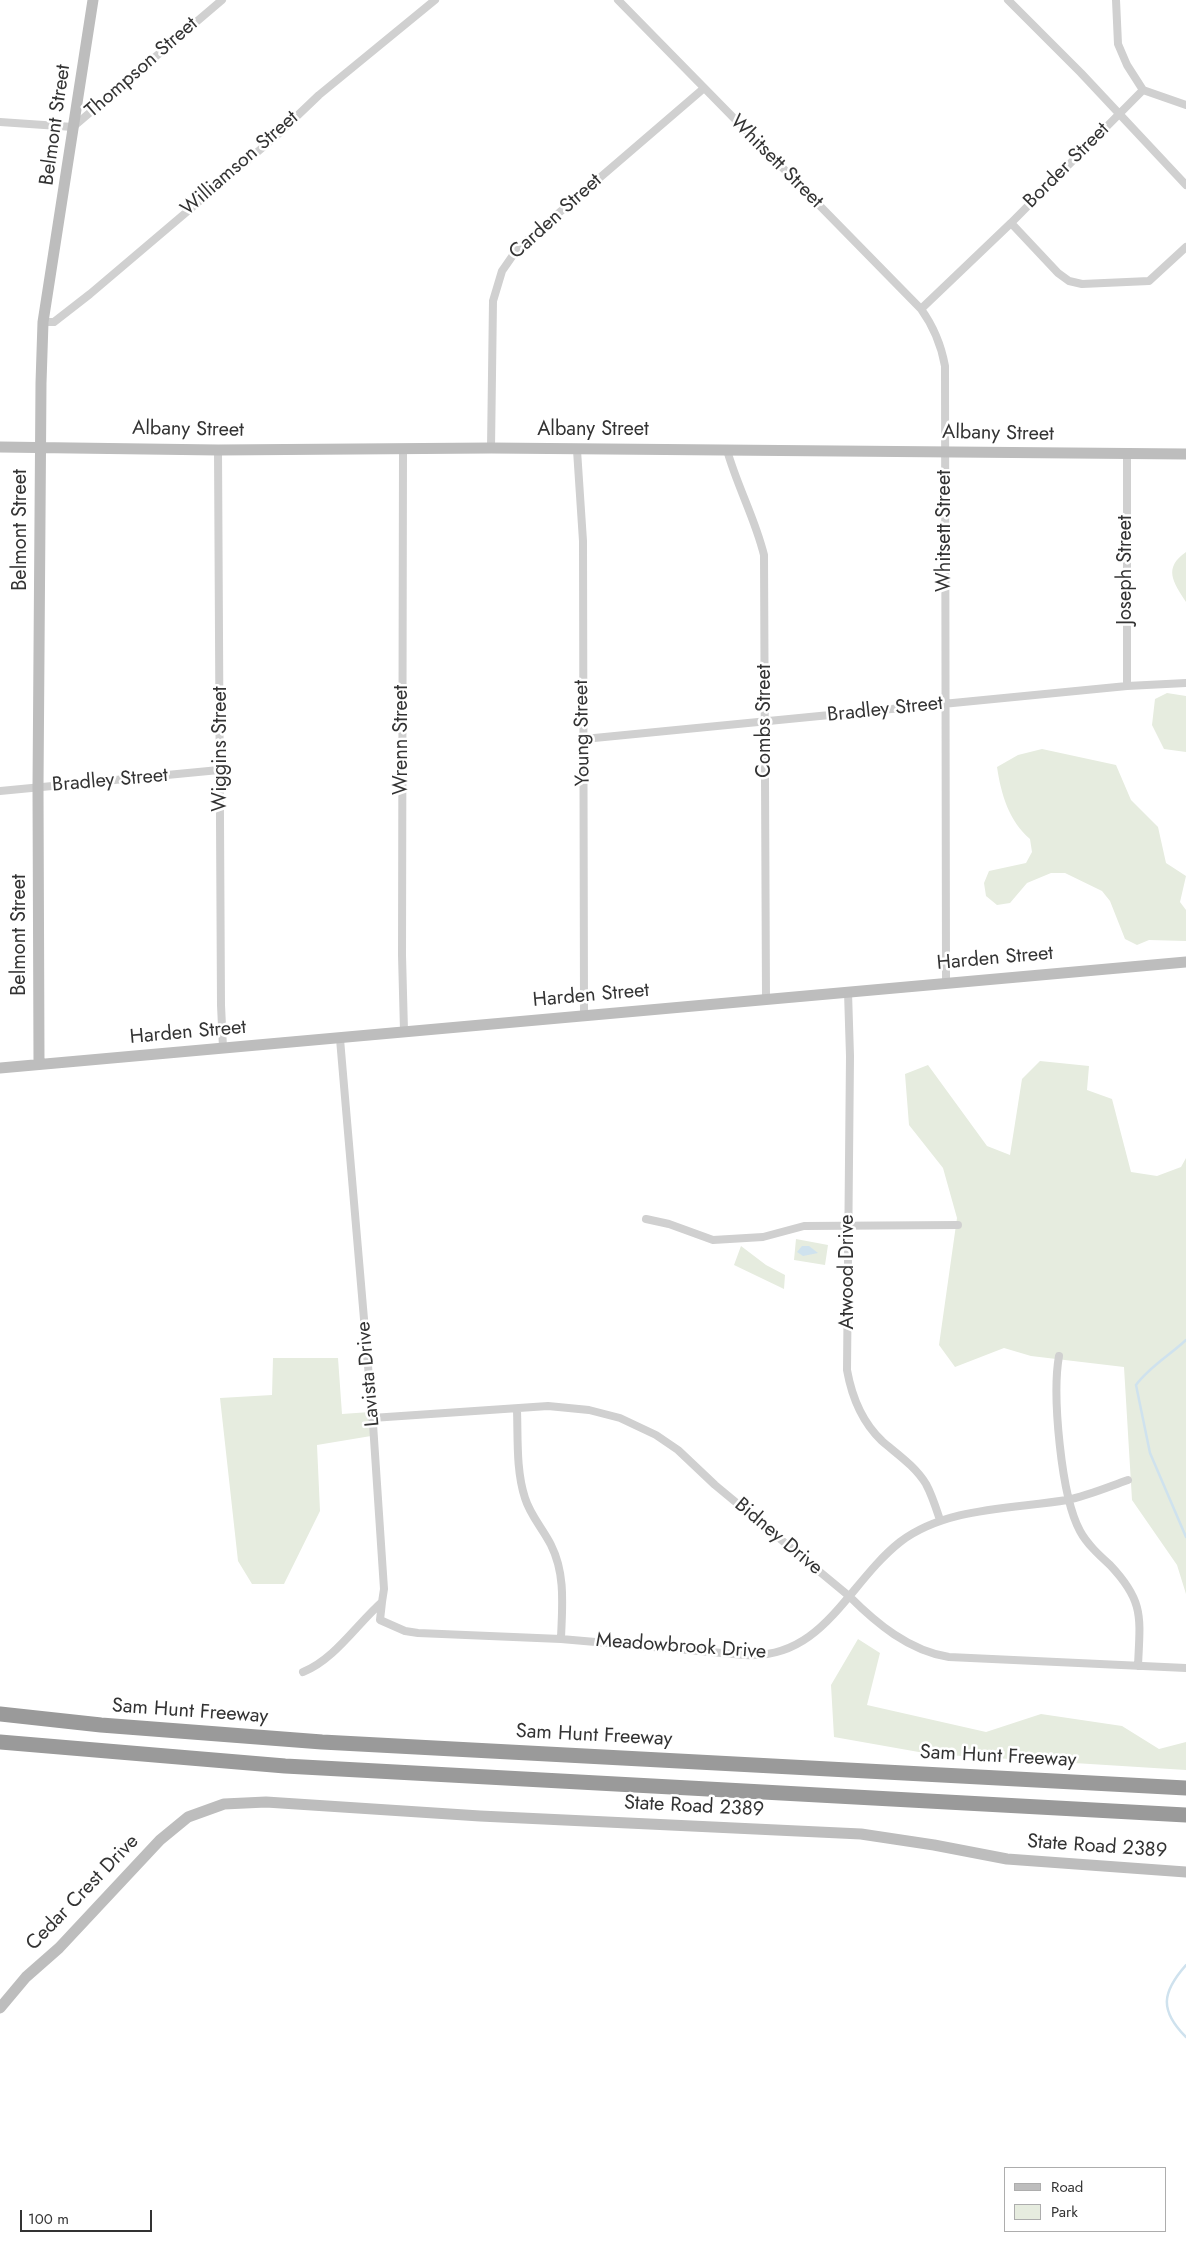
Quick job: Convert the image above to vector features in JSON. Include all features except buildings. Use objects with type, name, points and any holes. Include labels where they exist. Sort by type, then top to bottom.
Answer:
[{"type":"highway","name":"Sam Hunt Freeway","points":[[0,1714],[120,1727],[322,1742],[1186,1788]]},
{"type":"highway","points":[[0,1742],[285,1766],[1186,1815]]},
{"type":"highway","points":[[0,1750],[137,1755]]},
{"type":"street","name":"Belmont Street","points":[[39,1064],[38,787],[40,448],[43,322],[64,197],[93,0]]},
{"type":"street","name":"Thompson Street","points":[[0,122],[73,127],[222,0]]},
{"type":"street","name":"Williamson Street","points":[[43,322],[54,322],[90,294],[275,137],[319,95],[435,0]]},
{"type":"street","name":"Whitsett Street","points":[[618,0],[921,309],[935,331],[942,351],[945,366],[946,982]]},
{"type":"street","points":[[1008,0],[1119,113],[1186,186]]},
{"type":"street","points":[[1116,0],[1118,44],[1127,65],[1143,90],[1186,105]]},
{"type":"street","name":"Carden Street","points":[[491,448],[493,301],[496,284],[509,259],[550,219],[703,88]]},
{"type":"street","name":"Border Street","points":[[921,309],[1011,223],[1143,90]]},
{"type":"street","points":[[1011,223],[1058,273],[1069,282],[1082,284],[1149,281],[1186,247]]},
{"type":"street","name":"Albany Street","points":[[0,447],[218,450],[491,448],[1186,454]]},
{"type":"street","name":"Wiggins Street","points":[[218,450],[221,688],[219,770],[223,1048]]},
{"type":"street","name":"Wrenn Street","points":[[403,450],[402,954],[404,1031]]},
{"type":"street","name":"Young Street","points":[[578,450],[583,541],[584,1016]]},
{"type":"street","name":"Combs Street","points":[[727,450],[736,483],[758,529],[764,555],[766,998]]},
{"type":"street","name":"Joseph Street","points":[[1127,453],[1127,686]]},
{"type":"street","name":"Bradley Street","points":[[584,739],[1127,686],[1186,683]]},
{"type":"street","name":"Bradley Street","points":[[0,792],[219,770]]},
{"type":"street","name":"Harden Street","points":[[0,1068],[340,1039],[404,1031],[766,998],[1186,962]]},
{"type":"street","name":"Atwood Drive","points":[[848,992],[850,1056],[847,1370],[854,1399],[873,1432],[902,1457],[926,1484],[940,1520]]},
{"type":"street","name":"Lavista Drive","points":[[340,1039],[372,1418],[384,1579],[382,1602]]},
{"type":"street","points":[[646,1219],[669,1224],[713,1240],[763,1237],[804,1226],[848,1224],[958,1225]]},
{"type":"street","points":[[1059,1356],[1056,1405],[1069,1500],[1077,1525],[1086,1540],[1125,1581],[1136,1601],[1140,1623],[1138,1666]]},
{"type":"street","name":"Bidney Drive","points":[[372,1418],[517,1410],[548,1406],[589,1410],[620,1418],[656,1435],[678,1450],[716,1485],[849,1596],[869,1616],[901,1639],[928,1652],[942,1656],[1186,1668]]},
{"type":"street","points":[[517,1410],[521,1484],[524,1497],[550,1543],[560,1569],[562,1589],[561,1639]]},
{"type":"street","name":"Meadowbrook Drive","points":[[382,1602],[380,1620],[405,1631],[561,1639],[752,1656],[772,1655],[809,1639],[870,1570],[901,1541],[940,1520],[1069,1500],[1128,1480]]},
{"type":"street","points":[[303,1672],[318,1666],[325,1660],[363,1619],[382,1602]]},
{"type":"street","name":"State Road 2389","points":[[199,1811],[224,1804],[266,1802],[480,1816],[861,1834],[1007,1859],[1186,1872]]},
{"type":"street","name":"Cedar Crest Drive","points":[[0,2008],[26,1977],[59,1948],[160,1840],[199,1811]]},
{"type":"green space","points":[[1186,552],[1186,602],[1174,582],[1172,570],[1174,564]]},
{"type":"green space","points":[[1167,693],[1186,696],[1186,752],[1164,749],[1152,725],[1155,699]]},
{"type":"green space","points":[[1042,749],[1116,765],[1131,800],[1158,827],[1166,863],[1186,876],[1180,902],[1186,910],[1186,941],[1149,940],[1137,945],[1125,939],[1110,901],[1102,891],[1065,873],[1051,873],[1027,883],[1010,903],[997,905],[986,896],[984,883],[989,871],[1026,863],[1032,852],[1030,839],[1017,824],[1007,806],[997,767],[1018,755]]},
{"type":"green space","points":[[1040,1061],[1089,1066],[1087,1090],[1112,1099],[1131,1172],[1157,1176],[1181,1167],[1186,1158],[1186,1594],[1177,1565],[1132,1500],[1124,1367],[1031,1356],[1004,1348],[955,1367],[939,1345],[957,1218],[943,1168],[909,1125],[905,1074],[928,1065],[987,1146],[1010,1155],[1022,1079]]},
{"type":"green space","points":[[796,1239],[828,1245],[825,1265],[794,1260]]},
{"type":"green space","points":[[741,1246],[766,1265],[785,1275],[784,1289],[734,1265]]},
{"type":"green space","points":[[273,1358],[338,1358],[342,1414],[370,1412],[371,1436],[317,1445],[320,1511],[284,1584],[252,1584],[238,1561],[220,1398],[272,1395]]},
{"type":"green space","points":[[858,1639],[880,1653],[867,1705],[986,1732],[1041,1714],[1122,1726],[1159,1749],[1186,1742],[1186,1770],[930,1754],[834,1737],[831,1685]]},
{"type":"water","points":[[802,1246],[809,1246],[818,1253],[803,1256],[797,1252]]},
{"type":"waterway","points":[[1186,1340],[1153,1367],[1136,1385],[1150,1453],[1186,1537]]},
{"type":"waterway","points":[[1186,1965],[1172,1984],[1167,2001],[1171,2018],[1186,2037]]}]
